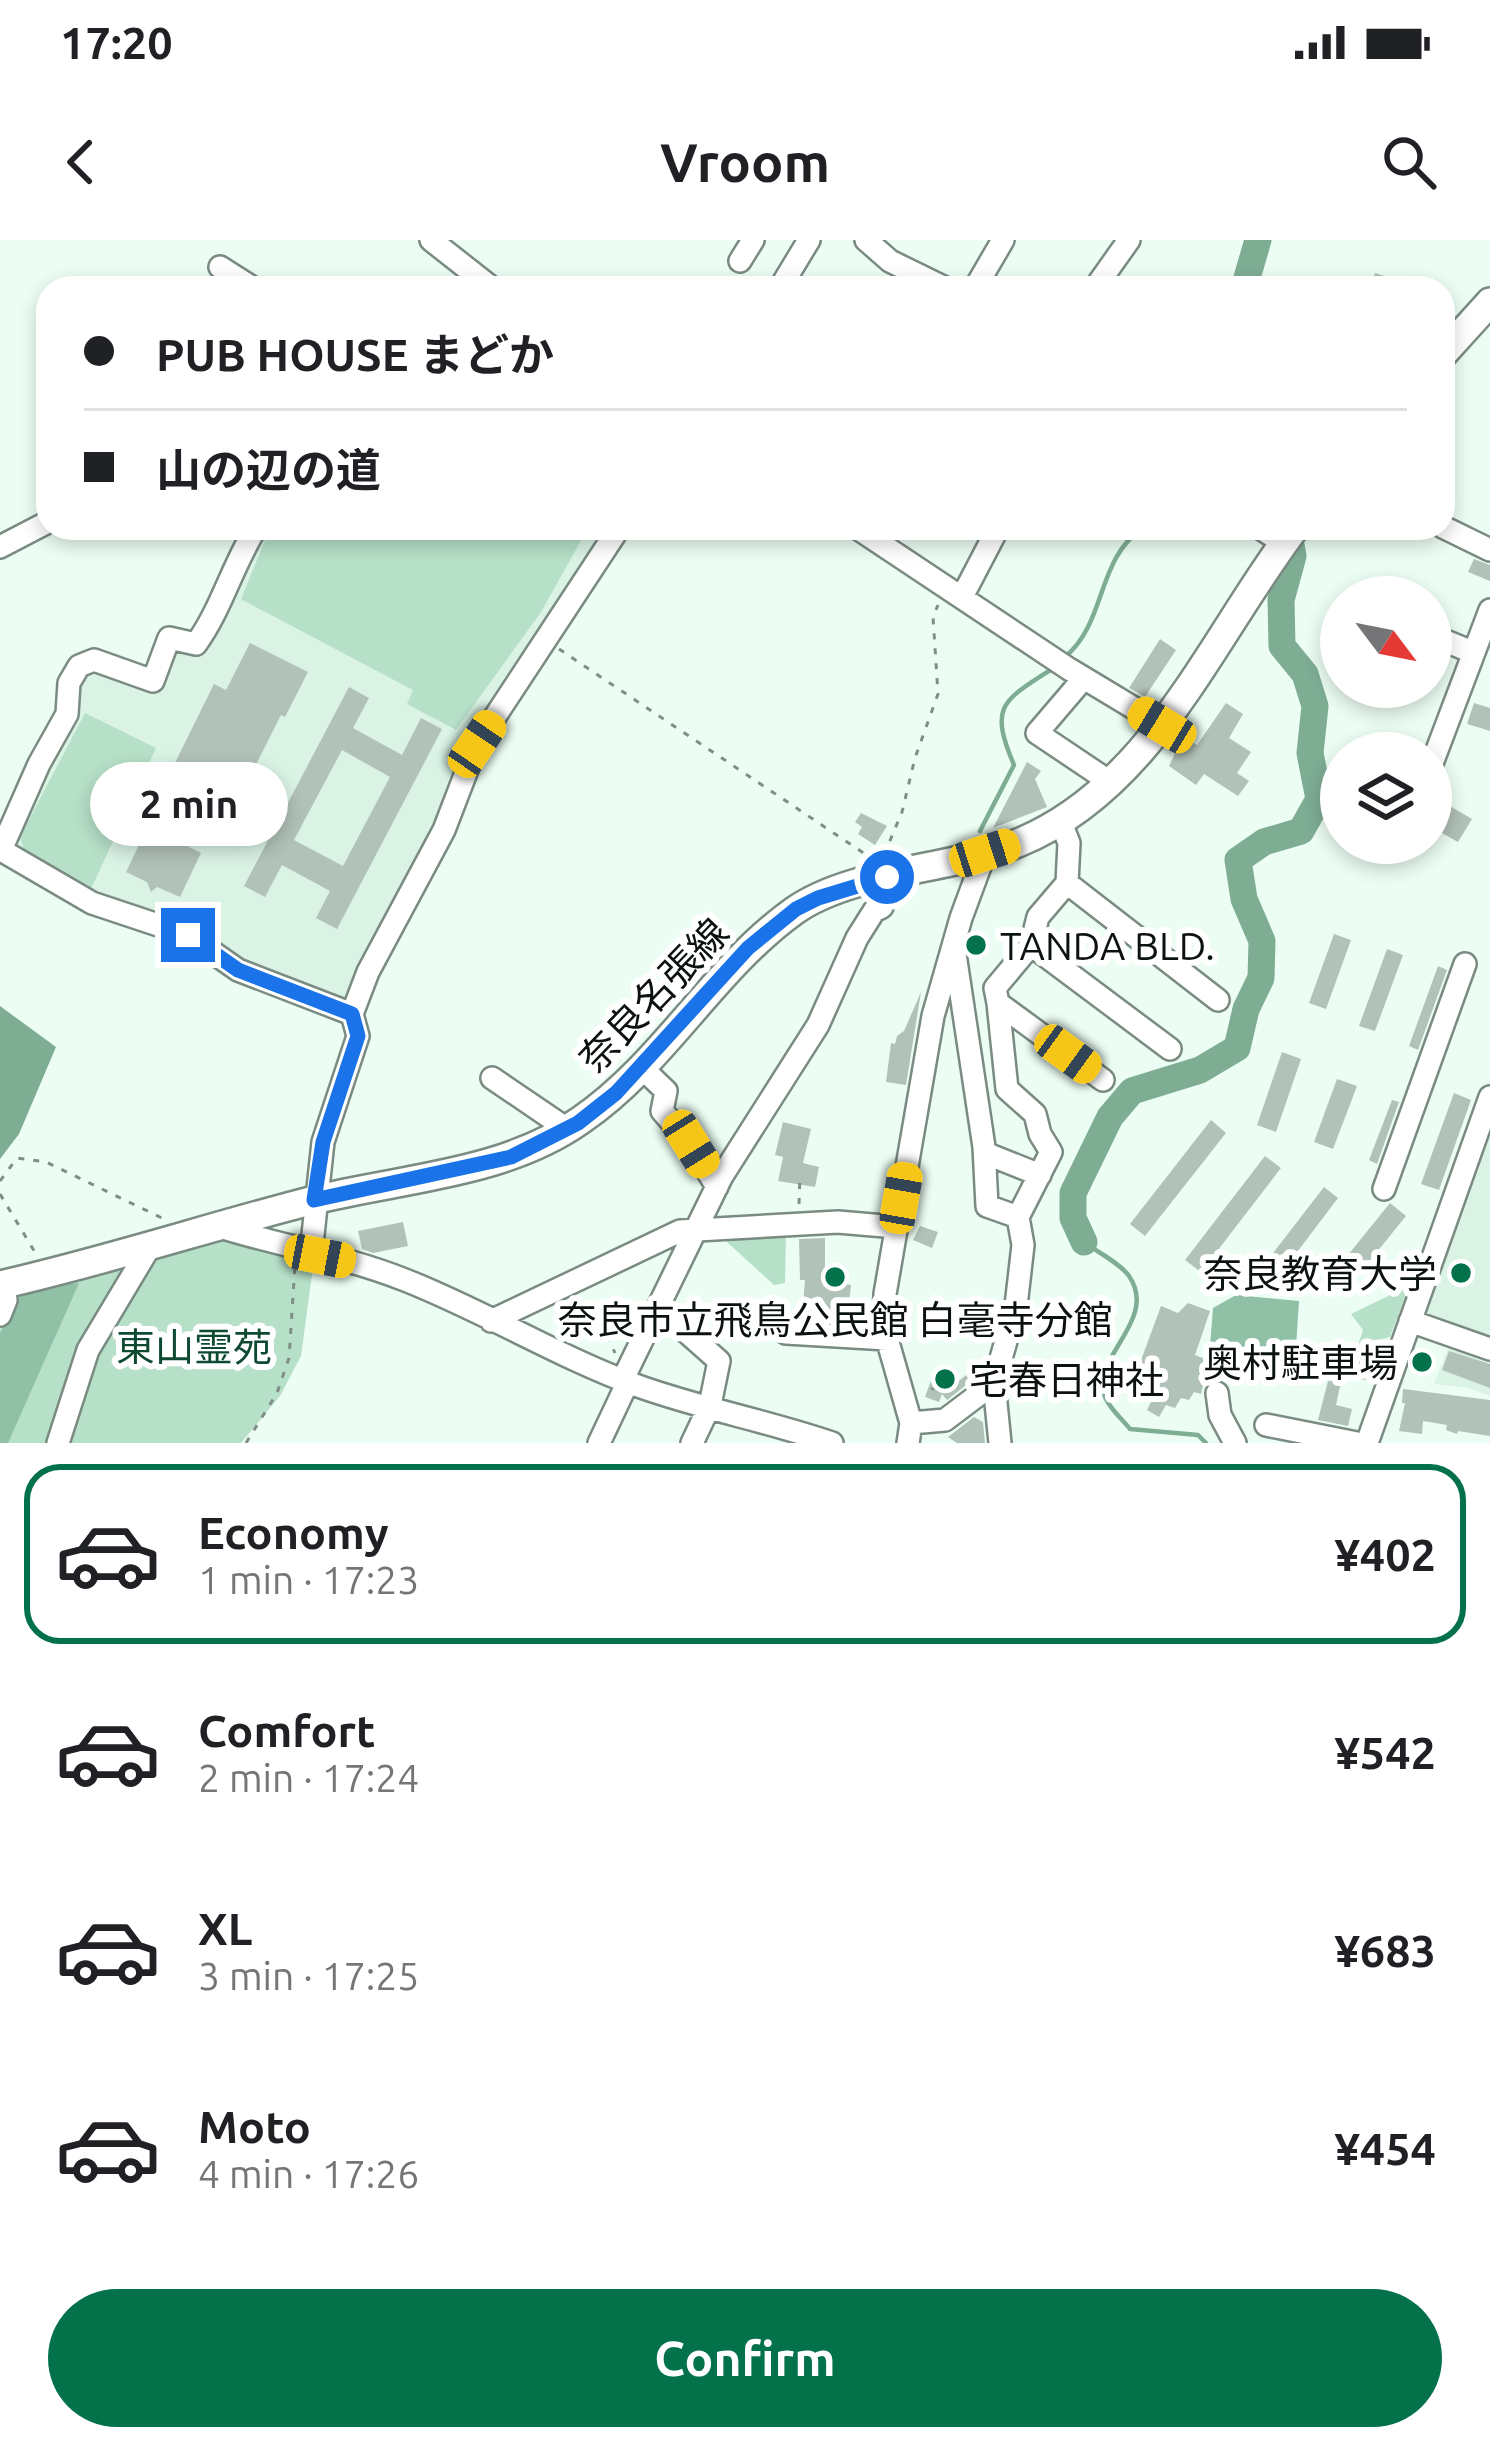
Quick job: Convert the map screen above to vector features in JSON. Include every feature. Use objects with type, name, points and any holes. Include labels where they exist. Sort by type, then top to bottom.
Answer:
[{"type":"main road","points":[[1455,341],[1490,302]]},
{"type":"main road","name":"奈良名張線","points":[[2,1285],[314,1200],[511,1157],[567,1129],[616,1093],[736,960],[796,909],[879,872],[985,853],[1019,842],[1060,820],[1110,782],[1162,725],[1275,540]]},
{"type":"street","points":[[431,240],[477,276]]},
{"type":"street","points":[[740,262],[753,240]]},
{"type":"street","points":[[866,240],[890,261],[921,276]]},
{"type":"street","points":[[982,276],[1003,240]]},
{"type":"street","points":[[1104,276],[1130,240]]},
{"type":"street","points":[[786,276],[804,242]]},
{"type":"street","points":[[220,267],[234,276]]},
{"type":"street","points":[[0,547],[36,528]]},
{"type":"street","points":[[1455,533],[1490,550]]},
{"type":"street","points":[[248,540],[218,614],[196,644],[169,638],[153,681],[94,660],[79,666],[69,683],[67,714],[1,850],[92,903],[188,935],[238,970],[352,1014]]},
{"type":"street","points":[[303,1252],[323,1142],[358,1036],[352,1014],[368,972],[444,830],[477,744],[611,540]]},
{"type":"street","points":[[875,540],[1162,725]]},
{"type":"street","points":[[954,591],[990,540]]},
{"type":"street","points":[[1443,732],[1490,610]]},
{"type":"street","points":[[1452,644],[1472,652]]},
{"type":"street","points":[[1070,669],[1037,733],[1110,782]]},
{"type":"street","points":[[1060,820],[1069,843],[1067,883],[1218,1000]]},
{"type":"street","points":[[985,853],[933,1016],[885,1294],[887,1339],[909,1433],[945,1420],[994,1383]]},
{"type":"street","points":[[599,1443],[624,1390],[624,1378],[717,1187],[818,1025],[857,938],[874,911],[882,907],[879,872]]},
{"type":"street","points":[[1000,1443],[994,1383],[1016,1306],[1023,1245],[1018,1217],[1051,1152],[1035,1114],[1007,1090],[994,988],[1031,945],[1038,917],[1067,883]]},
{"type":"street","points":[[1031,945],[1170,1049]]},
{"type":"street","points":[[954,947],[985,1153],[987,1206],[1018,1217]]},
{"type":"street","points":[[1384,1189],[1466,964]]},
{"type":"street","points":[[998,1003],[1103,1080]]},
{"type":"street","points":[[641,1067],[666,1091],[662,1111],[691,1144],[717,1187]]},
{"type":"street","points":[[492,1078],[567,1129]]},
{"type":"street","points":[[1367,1443],[1490,1097]]},
{"type":"street","points":[[985,1153],[1040,1175]]},
{"type":"street","points":[[491,1321],[680,1232],[838,1222],[896,1227]]},
{"type":"street","points":[[220,1227],[366,1266],[624,1378],[767,1432],[832,1443]]},
{"type":"street","points":[[58,1443],[88,1350],[149,1248]]},
{"type":"street","points":[[0,1315],[6,1300],[2,1285]]},
{"type":"street","points":[[658,1307],[719,1361],[699,1441]]},
{"type":"street","points":[[1410,1321],[1490,1349]]},
{"type":"street","points":[[785,1334],[887,1339]]},
{"type":"street","points":[[1217,1393],[1220,1415],[1235,1443]]},
{"type":"street","points":[[1266,1425],[1357,1443]]},
{"type":"path","points":[[547,641],[879,872],[938,694],[933,617],[954,591]]},
{"type":"path","points":[[0,1181],[16,1158],[46,1162],[136,1203],[191,1235]]},
{"type":"path","points":[[798,1224],[800,1175]]},
{"type":"path","points":[[0,1194],[27,1245],[54,1273]]},
{"type":"path","points":[[246,1443],[277,1394],[289,1358],[303,1252]]},
{"type":"path","points":[[601,1322],[624,1378]]},
{"type":"shaded area","points":[[256,540],[598,540],[469,742],[426,844],[340,1005],[117,907],[9,845],[45,768],[78,713],[87,673],[99,667],[158,685],[174,645],[199,648]]},
{"type":"shaded area","points":[[0,1006],[56,1047],[19,1134],[0,1159]]},
{"type":"shaded area","name":"奈良教育大学","points":[[1490,1114],[1490,1396],[1434,1384],[1453,1336],[1415,1322]]},
{"type":"shaded area","points":[[79,1283],[8,1443],[0,1443],[0,1333],[24,1290]]},
{"type":"shaded area","points":[[1236,1295],[1299,1301],[1296,1347],[1210,1347],[1213,1308]]},
{"type":"green space","points":[[265,540],[581,540],[541,612],[456,730],[407,704],[413,690],[241,599]]},
{"type":"green space","points":[[85,713],[156,748],[90,891],[24,851],[20,837]]},
{"type":"green space","points":[[786,1231],[785,1283],[774,1285],[727,1242],[727,1234]]},
{"type":"green space","name":"東山霊苑","points":[[223,1236],[313,1267],[301,1356],[280,1396],[241,1443],[0,1443],[0,1326],[18,1287]]},
{"type":"green space","points":[[1409,1286],[1390,1337],[1358,1345],[1363,1330],[1351,1314]]},
{"type":"building","points":[[1474,559],[1490,565],[1490,581],[1468,572]]},
{"type":"building","points":[[1160,639],[1176,650],[1145,697],[1129,688]]},
{"type":"building","points":[[250,643],[308,672],[231,814],[166,781],[214,684],[226,690]]},
{"type":"building","points":[[349,687],[369,698],[353,728],[402,755],[421,718],[442,729],[337,929],[316,918],[330,891],[282,865],[265,897],[244,886]],"holes":[[[342,750],[390,777],[343,866],[294,840]]]},
{"type":"building","points":[[1226,703],[1243,714],[1229,738],[1251,752],[1237,773],[1249,781],[1238,796],[1204,774],[1196,785],[1169,766],[1183,737],[1197,745]]},
{"type":"building","points":[[1474,703],[1490,708],[1490,731],[1467,724]]},
{"type":"building","points":[[1027,762],[1041,771],[1035,779],[1047,807],[993,828]]},
{"type":"building","points":[[1452,807],[1472,819],[1458,842],[1452,839]]},
{"type":"building","points":[[861,813],[887,826],[875,845],[858,834],[862,827],[855,822]]},
{"type":"building","points":[[148,826],[201,853],[180,897],[157,887],[151,892],[147,882],[126,872]]},
{"type":"building","name":"TANDA BLD.","points":[[972,933],[990,941],[983,958],[970,956]]},
{"type":"building","points":[[1334,934],[1351,940],[1326,1009],[1309,1003]]},
{"type":"building","points":[[1387,949],[1403,955],[1375,1031],[1359,1026]]},
{"type":"building","points":[[1438,966],[1447,970],[1418,1050],[1409,1046]]},
{"type":"building","points":[[921,992],[906,1085],[886,1082],[891,1043],[904,1031]]},
{"type":"building","points":[[1282,1052],[1301,1059],[1276,1132],[1257,1125]]},
{"type":"building","points":[[1337,1079],[1357,1086],[1333,1149],[1314,1142]]},
{"type":"building","points":[[1454,1093],[1471,1100],[1439,1190],[1421,1184]]},
{"type":"building","points":[[1392,1100],[1399,1102],[1377,1164],[1369,1160]]},
{"type":"building","points":[[1211,1120],[1226,1133],[1145,1236],[1130,1224]]},
{"type":"building","points":[[783,1122],[811,1129],[803,1163],[819,1167],[815,1187],[778,1181],[783,1157],[775,1155]]},
{"type":"building","points":[[1265,1156],[1281,1168],[1201,1272],[1185,1260]]},
{"type":"building","points":[[1324,1187],[1338,1198],[1285,1268],[1270,1257]]},
{"type":"building","points":[[1390,1203],[1406,1216],[1351,1284],[1335,1271]]},
{"type":"building","points":[[403,1222],[408,1246],[373,1253],[362,1249],[358,1231]]},
{"type":"building","points":[[920,1226],[938,1232],[932,1248],[913,1240]]},
{"type":"building","points":[[825,1238],[825,1281],[851,1285],[847,1322],[802,1316],[805,1280],[800,1280],[799,1239]]},
{"type":"building","points":[[1188,1303],[1210,1311],[1195,1355],[1205,1359],[1199,1372],[1205,1376],[1201,1394],[1181,1398],[1175,1408],[1166,1405],[1159,1417],[1147,1410],[1152,1400],[1130,1392],[1137,1373],[1126,1364],[1140,1363],[1161,1306],[1178,1313]]},
{"type":"building","points":[[1362,1350],[1380,1355],[1374,1377],[1367,1374],[1365,1380],[1353,1377]]},
{"type":"building","points":[[1449,1351],[1490,1364],[1490,1388],[1442,1370]]},
{"type":"building","points":[[1311,1360],[1344,1368],[1336,1405],[1352,1409],[1348,1426],[1318,1420],[1328,1381],[1307,1376]]},
{"type":"building","points":[[974,1369],[979,1375],[947,1400],[942,1394],[939,1402],[925,1397],[933,1375],[956,1383]]},
{"type":"building","points":[[1403,1389],[1490,1400],[1490,1436],[1457,1434],[1446,1430],[1447,1425],[1423,1421],[1422,1434],[1399,1431]]},
{"type":"building","points":[[974,1417],[983,1422],[985,1443],[957,1443],[948,1437]]},
{"type":"waterway","points":[[1248,276],[1258,240]]},
{"type":"waterway","points":[[1065,657],[1088,626],[1117,556],[1129,540]]},
{"type":"waterway","points":[[1084,1242],[1073,1218],[1073,1193],[1110,1117],[1132,1091],[1200,1070],[1237,1048],[1246,1009],[1261,978],[1262,941],[1244,899],[1238,860],[1264,842],[1301,831],[1319,799],[1310,753],[1315,706],[1305,674],[1282,646],[1281,600],[1293,556],[1290,540]]},
{"type":"waterway","points":[[980,831],[1014,765],[1002,730],[1005,707],[1021,689],[1052,669]]},
{"type":"waterway","points":[[1084,1242],[1125,1271],[1136,1291],[1132,1321],[1103,1377],[1107,1401],[1130,1429],[1198,1435],[1206,1443]]},
{"type":"place","name":"TANDA BLD.","points":[[976,945]]},
{"type":"place","name":"奈良教育大学","points":[[1461,1273]]},
{"type":"place","name":"奈良市立飛鳥公民館 白毫寺分館","points":[[835,1277]]},
{"type":"place","name":"奥村駐車場","points":[[1422,1362]]},
{"type":"place","name":"宅春日神社","points":[[945,1379]]},
{"type":"route","points":[[188,935],[238,970],[352,1014],[358,1036],[323,1142],[314,1200],[511,1157],[578,1123],[616,1093],[748,948],[796,909],[887,877]]}]
